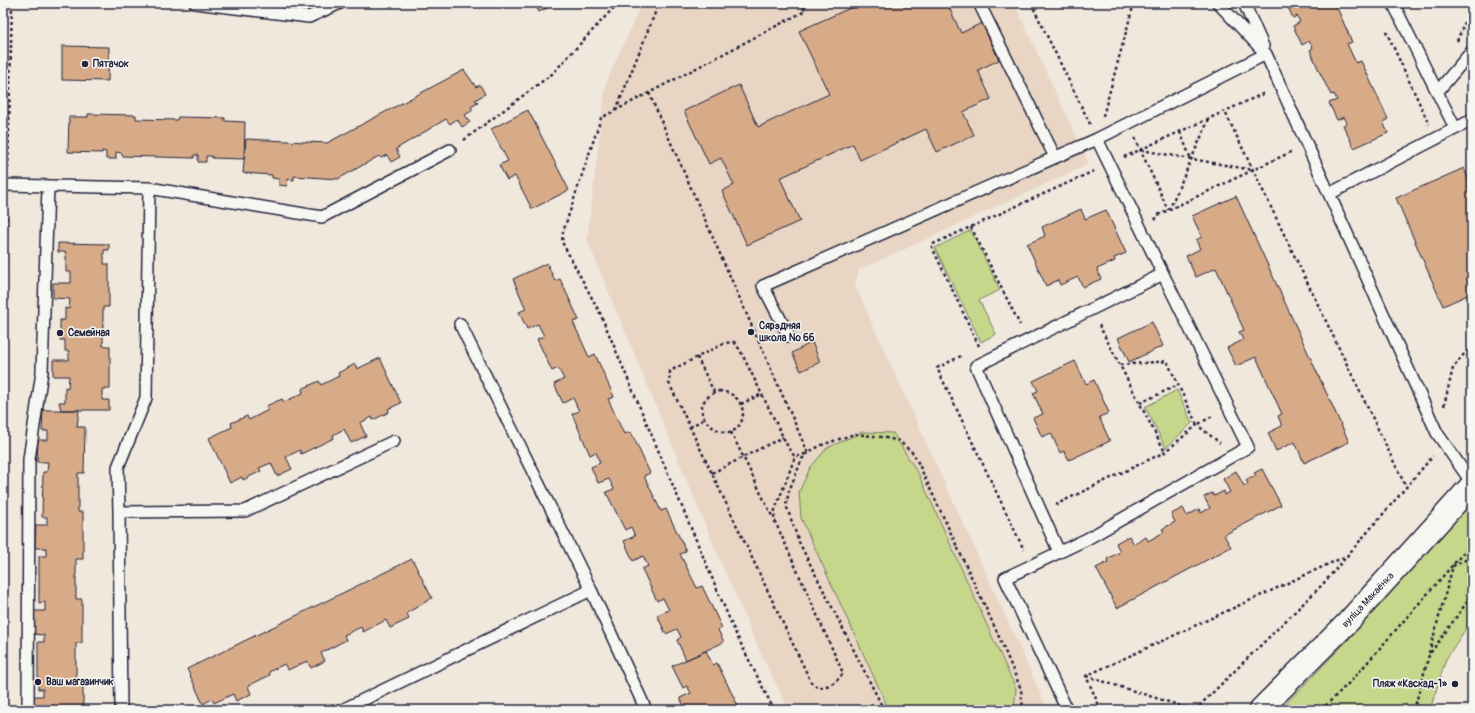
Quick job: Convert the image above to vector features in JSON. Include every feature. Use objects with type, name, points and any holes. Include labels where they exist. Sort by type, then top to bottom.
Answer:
[{"type":"street","name":"вуліца Макаёнка","points":[[1260,710],[1348,622],[1472,484]]},
{"type":"lane","points":[[195,3],[309,17],[340,3]]},
{"type":"lane","points":[[979,3],[1055,157]]},
{"type":"lane","points":[[1218,3],[1266,54]]},
{"type":"lane","points":[[1244,3],[1437,433],[1472,484]]},
{"type":"lane","points":[[1393,3],[1438,91],[1454,128]]},
{"type":"lane","points":[[1438,91],[1472,51]]},
{"type":"lane","points":[[789,336],[763,286],[1097,138],[1266,54]]},
{"type":"lane","points":[[1329,194],[1472,120]]},
{"type":"lane","points":[[1067,710],[1005,578],[1087,539],[1248,447],[1097,138]]},
{"type":"lane","points":[[5,185],[148,188],[322,217],[450,150]]},
{"type":"lane","points":[[28,710],[29,459],[42,372],[48,187]]},
{"type":"lane","points":[[121,710],[118,467],[146,398],[148,188]]},
{"type":"lane","points":[[1059,552],[976,366],[1164,274]]},
{"type":"lane","points":[[460,324],[591,590],[646,710]]},
{"type":"lane","points":[[119,512],[245,511],[394,441]]},
{"type":"lane","points":[[342,710],[591,590]]},
{"type":"path","points":[[3,328],[5,185],[12,3]]},
{"type":"path","points":[[450,150],[552,74],[618,3]]},
{"type":"path","points":[[616,110],[659,3]]},
{"type":"path","points":[[774,710],[735,632],[600,313],[562,242],[563,232],[601,118],[805,11],[801,3]]},
{"type":"path","points":[[1031,3],[1097,138]]},
{"type":"path","points":[[1097,138],[1134,3]]},
{"type":"path","points":[[979,347],[931,245],[1281,86]]},
{"type":"path","points":[[649,93],[808,453]]},
{"type":"path","points":[[1226,114],[1406,488]]},
{"type":"path","points":[[1169,210],[1210,118]]},
{"type":"path","points":[[1128,123],[1169,210]]},
{"type":"path","points":[[1180,132],[1191,159]]},
{"type":"path","points":[[1155,222],[1158,215],[1306,144]]},
{"type":"path","points":[[1140,150],[1253,170]]},
{"type":"path","points":[[971,227],[1021,327]]},
{"type":"path","points":[[1091,309],[1165,452]]},
{"type":"path","points":[[731,432],[774,519],[843,673],[840,678],[823,688],[817,687],[811,682],[669,383],[670,371],[724,343],[734,342],[740,350],[783,437],[795,457]]},
{"type":"path","points":[[972,351],[986,344]]},
{"type":"path","points":[[1086,676],[1195,710],[1322,585],[1434,455],[1437,433],[1453,368],[1472,344]]},
{"type":"path","points":[[965,354],[937,368],[1031,565]]},
{"type":"path","points":[[697,357],[714,392]]},
{"type":"path","points":[[1120,366],[1167,361],[1197,425],[1235,454]]},
{"type":"path","points":[[1140,403],[1178,385]]},
{"type":"path","points":[[723,391],[733,394],[742,404],[742,416],[737,429],[731,432],[714,430],[704,420],[702,410],[703,406],[706,399],[714,392],[723,391]]},
{"type":"path","points":[[742,404],[762,394]]},
{"type":"path","points":[[690,427],[704,420]]},
{"type":"path","points":[[1060,511],[1057,504],[1165,452],[1197,425]]},
{"type":"path","points":[[795,457],[808,453],[822,445],[854,434],[882,437],[899,441],[914,454],[1015,674],[1021,689],[1023,710]]},
{"type":"path","points":[[712,473],[783,437]]},
{"type":"path","points":[[808,453],[802,459],[789,491],[786,505],[799,542],[884,710]]},
{"type":"path","points":[[774,519],[775,510],[795,457]]},
{"type":"path","points":[[1322,710],[1352,680],[1472,543]]},
{"type":"path","points":[[1086,676],[1347,556]]},
{"type":"path","points":[[1414,710],[1453,566],[1472,557]]},
{"type":"path","points":[[1429,655],[1472,594]]},
{"type":"path","points":[[1086,676],[1101,710]]},
{"type":"shaded area","name":"Сярэдняя школа № 66","points":[[642,3],[1014,3],[1089,164],[859,270],[855,286],[1048,710],[789,710],[763,658],[720,560],[587,240],[606,83]]},
{"type":"green space","points":[[971,230],[1000,290],[979,300],[996,334],[981,342],[935,248]]},
{"type":"green space","points":[[1177,390],[1192,423],[1166,448],[1145,407]]},
{"type":"green space","points":[[862,432],[893,433],[919,475],[1016,689],[1014,710],[889,710],[801,518],[799,492],[810,468],[827,448]]},
{"type":"green space","points":[[1472,494],[1472,619],[1446,659],[1430,710],[1280,710],[1349,639]]},
{"type":"building","points":[[534,3],[556,3],[539,12]]},
{"type":"building","points":[[861,3],[947,3],[961,33],[982,23],[999,60],[978,70],[991,99],[963,112],[974,135],[937,152],[926,129],[860,160],[853,144],[780,178],[800,221],[747,245],[722,191],[734,185],[721,158],[709,164],[684,111],[739,85],[758,127],[829,94],[799,31]]},
{"type":"building","points":[[1286,3],[1335,3],[1352,42],[1347,44],[1356,63],[1361,61],[1388,119],[1383,122],[1388,133],[1354,148],[1343,125],[1347,123],[1344,117],[1337,120],[1329,103],[1337,100],[1334,94],[1331,95],[1320,73],[1310,50],[1313,48],[1309,41],[1302,45],[1293,26],[1300,22],[1297,16],[1293,18]]},
{"type":"building","name":"Пятачок","points":[[62,46],[109,47],[108,81],[62,80]]},
{"type":"building","points":[[464,70],[476,87],[480,85],[485,94],[475,100],[478,103],[471,107],[473,110],[465,115],[470,122],[462,127],[457,119],[450,124],[446,119],[396,149],[400,157],[391,162],[387,155],[381,158],[379,156],[338,179],[294,176],[294,180],[288,179],[287,186],[279,185],[279,179],[272,178],[272,175],[243,173],[246,139],[327,143]]},
{"type":"building","points":[[528,110],[569,190],[532,209],[515,176],[507,180],[499,165],[508,161],[491,129]]},
{"type":"building","points":[[88,114],[136,115],[136,119],[177,120],[178,117],[225,118],[225,121],[245,122],[244,159],[212,158],[212,156],[206,156],[206,162],[198,162],[198,155],[194,155],[194,158],[122,156],[122,153],[116,152],[116,159],[106,159],[106,152],[102,151],[102,153],[68,152],[69,117],[88,117]]},
{"type":"building","points":[[1464,168],[1472,188],[1472,293],[1443,306],[1396,198]]},
{"type":"building","points":[[1236,196],[1349,442],[1304,463],[1295,442],[1276,451],[1268,433],[1282,426],[1278,416],[1282,414],[1256,357],[1236,366],[1227,348],[1243,340],[1239,332],[1244,330],[1216,268],[1196,277],[1186,256],[1200,249],[1196,240],[1202,237],[1192,216]]},
{"type":"building","points":[[1081,209],[1085,219],[1106,210],[1126,253],[1114,258],[1115,261],[1097,269],[1101,279],[1083,287],[1078,277],[1060,285],[1058,280],[1046,286],[1027,244],[1045,236],[1042,227]]},
{"type":"building","points":[[58,243],[109,244],[109,250],[104,250],[104,264],[109,264],[109,307],[103,307],[103,346],[110,346],[110,389],[102,389],[102,400],[109,400],[109,410],[61,410],[59,402],[65,402],[65,387],[68,388],[69,376],[53,376],[53,360],[69,360],[69,351],[65,351],[65,340],[60,340],[60,320],[65,320],[65,308],[69,309],[70,299],[53,298],[53,283],[71,283],[71,272],[66,272],[66,252],[58,252]]},
{"type":"building","points":[[547,263],[555,281],[560,279],[579,320],[573,322],[589,357],[595,354],[614,397],[608,399],[624,434],[631,432],[650,473],[644,476],[661,511],[666,509],[686,551],[680,554],[697,588],[702,586],[722,628],[718,630],[724,642],[686,660],[677,640],[681,637],[677,629],[666,634],[657,615],[669,610],[663,598],[657,601],[642,569],[648,566],[643,556],[633,561],[624,541],[635,536],[631,527],[625,530],[606,492],[614,489],[609,479],[598,483],[591,467],[600,463],[596,452],[590,455],[572,414],[579,411],[573,398],[563,403],[554,384],[564,379],[558,368],[552,371],[537,339],[544,336],[538,324],[527,329],[519,312],[526,309],[513,279]]},
{"type":"building","points":[[1152,322],[1163,346],[1129,362],[1118,338]]},
{"type":"building","points":[[812,342],[820,362],[801,371],[792,353]]},
{"type":"building","points":[[380,358],[401,403],[388,409],[389,412],[373,420],[372,417],[360,423],[366,436],[351,443],[344,429],[333,435],[334,438],[301,454],[300,450],[286,457],[292,469],[277,476],[271,463],[259,468],[261,471],[243,480],[242,477],[230,483],[209,438],[232,427],[231,423],[247,416],[249,420],[268,410],[266,406],[282,399],[284,402],[303,393],[302,389],[319,381],[321,385],[339,376],[338,373],[355,364],[357,369]]},
{"type":"building","points":[[1075,361],[1086,384],[1094,380],[1109,413],[1099,417],[1110,441],[1069,460],[1064,451],[1060,453],[1051,433],[1042,437],[1033,418],[1043,414],[1033,393],[1038,391],[1033,381]]},
{"type":"building","points":[[43,410],[79,410],[77,427],[85,427],[84,473],[78,473],[78,512],[83,512],[83,559],[76,559],[76,599],[82,599],[82,643],[76,643],[76,682],[83,682],[83,710],[33,710],[33,696],[43,696],[43,689],[38,689],[38,642],[44,642],[44,635],[32,634],[32,611],[45,611],[45,602],[39,603],[39,556],[46,556],[46,548],[35,548],[36,525],[47,525],[47,517],[42,517],[43,472],[47,472],[48,462],[37,462],[38,440],[48,440],[48,431],[42,431]]},
{"type":"building","points":[[1262,469],[1281,505],[1224,535],[1231,547],[1117,608],[1096,568],[1108,562],[1107,559],[1120,552],[1116,543],[1129,536],[1134,544],[1146,537],[1148,541],[1164,532],[1162,529],[1175,522],[1171,514],[1183,508],[1187,516],[1199,509],[1201,513],[1210,508],[1204,497],[1212,493],[1214,496],[1224,491],[1225,495],[1230,492],[1223,479],[1236,471],[1244,486],[1248,484],[1246,480],[1256,476],[1254,473]]},
{"type":"building","points":[[412,559],[432,598],[407,613],[409,619],[390,628],[386,620],[363,632],[361,627],[344,635],[346,640],[321,653],[325,661],[311,668],[307,661],[288,670],[284,664],[269,672],[270,675],[248,686],[251,694],[236,701],[233,694],[214,703],[212,699],[203,704],[187,669]]},
{"type":"building","points":[[706,651],[713,665],[717,663],[738,706],[734,708],[734,710],[698,710],[697,708],[686,710],[680,698],[691,693],[687,686],[683,688],[672,666]]},
{"type":"place","name":"Пятачок","points":[[85,64]]},
{"type":"place","name":"Сярэдняя школа № 66","points":[[751,332]]},
{"type":"place","name":"Семейная","points":[[60,333]]},
{"type":"place","name":"Ваш магазинчик","points":[[38,682]]},
{"type":"place","name":"Пляж «Каскад-1»","points":[[1455,684]]}]
